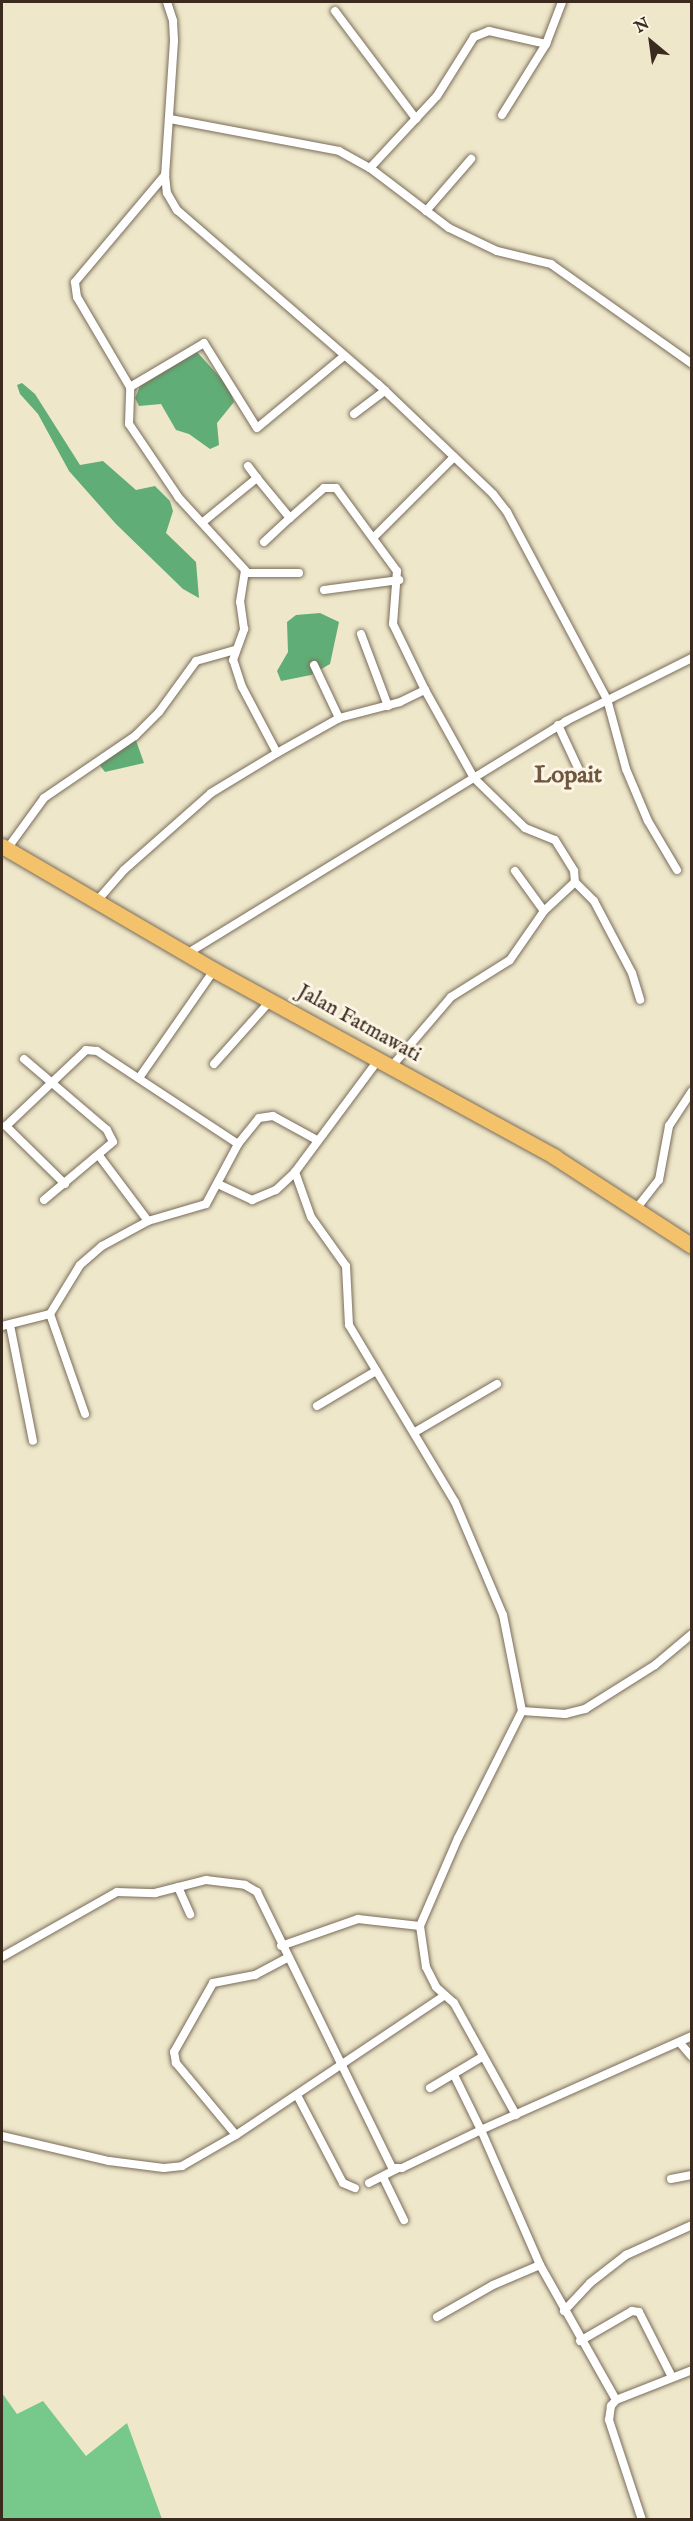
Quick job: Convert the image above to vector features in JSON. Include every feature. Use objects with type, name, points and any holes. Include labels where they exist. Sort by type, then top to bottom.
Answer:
[{"type":"highway","name":"Jalan Fatmawati","points":[[4,847],[214,970],[272,999],[555,1157],[692,1246]]},
{"type":"street","points":[[167,2],[173,21],[174,41],[165,175],[167,193],[186,221],[385,391],[493,494],[513,521],[607,699],[631,781],[677,870]]},
{"type":"street","points":[[502,115],[546,44],[562,2]]},
{"type":"street","points":[[335,11],[416,119]]},
{"type":"street","points":[[370,168],[437,96],[469,43],[482,32],[546,44]]},
{"type":"street","points":[[170,119],[339,151],[370,168],[449,228],[497,251],[551,264],[692,364]]},
{"type":"street","points":[[426,210],[471,159]]},
{"type":"street","points":[[165,175],[75,282],[77,297],[130,387],[129,424],[179,498],[203,522],[245,573],[240,602],[244,629],[235,650],[236,671],[277,753]]},
{"type":"street","points":[[130,387],[204,343],[256,428],[344,356]]},
{"type":"street","points":[[354,414],[385,391]]},
{"type":"street","points":[[374,537],[454,457]]},
{"type":"street","points":[[248,466],[290,518]]},
{"type":"street","points":[[203,522],[257,478]]},
{"type":"street","points":[[264,542],[330,486],[374,537],[398,572],[393,624],[425,690],[474,778],[525,828],[555,840],[571,864],[575,882],[594,901],[632,973],[640,1000]]},
{"type":"street","points":[[245,573],[299,573]]},
{"type":"street","points":[[324,590],[399,580]]},
{"type":"street","points":[[361,634],[388,706]]},
{"type":"street","points":[[4,847],[44,798],[135,735],[159,712],[196,661],[235,650]]},
{"type":"street","points":[[188,953],[558,725],[692,658]]},
{"type":"street","points":[[314,665],[339,718]]},
{"type":"street","points":[[96,902],[124,870],[186,814],[227,782],[339,718],[388,706],[425,690]]},
{"type":"street","points":[[558,725],[579,770]]},
{"type":"street","points":[[515,871],[544,911]]},
{"type":"street","points":[[218,1184],[252,1200],[276,1190],[295,1172],[317,1140],[385,1063],[451,997],[510,960],[544,911],[575,882]]},
{"type":"street","points":[[139,1078],[214,970]]},
{"type":"street","points":[[214,1064],[272,999]]},
{"type":"street","points":[[65,1184],[6,1126],[86,1050],[97,1051],[238,1144]]},
{"type":"street","points":[[24,1059],[110,1133],[113,1142],[100,1157],[44,1200]]},
{"type":"street","points":[[636,1209],[659,1179],[669,1126],[692,1091]]},
{"type":"street","points":[[33,1441],[6,1326],[50,1314],[86,1259],[102,1246],[148,1221],[198,1208],[213,1197],[238,1144],[259,1118],[267,1116],[317,1140]]},
{"type":"street","points":[[100,1157],[148,1221]]},
{"type":"street","points":[[295,1172],[311,1217],[346,1266],[349,1324],[455,1502],[503,1615],[522,1711],[458,1838],[420,1926],[426,1967],[444,1996],[454,2002],[482,2057],[516,2115]]},
{"type":"street","points":[[50,1314],[85,1414]]},
{"type":"street","points":[[317,1406],[376,1371]]},
{"type":"street","points":[[415,1432],[497,1384]]},
{"type":"street","points":[[522,1711],[565,1714],[585,1709],[655,1665],[692,1634]]},
{"type":"street","points":[[2,1958],[117,1892],[143,1894],[206,1880],[252,1888],[341,2062],[385,2157],[397,2169]]},
{"type":"street","points":[[178,1887],[190,1914]]},
{"type":"street","points":[[281,1946],[362,1918],[420,1926]]},
{"type":"street","points":[[236,2135],[176,2063],[174,2052],[213,1983],[255,1975],[287,1959]]},
{"type":"street","points":[[2,2136],[109,2161],[164,2168],[190,2163],[297,2095],[341,2062],[444,1996]]},
{"type":"street","points":[[369,2183],[481,2130],[692,2036]]},
{"type":"street","points":[[680,2043],[690,2056],[692,2065]]},
{"type":"street","points":[[430,2088],[482,2057]]},
{"type":"street","points":[[454,2075],[481,2130],[540,2265],[580,2341],[616,2400]]},
{"type":"street","points":[[297,2095],[343,2183],[355,2188]]},
{"type":"street","points":[[671,2179],[692,2175]]},
{"type":"street","points":[[383,2177],[404,2220]]},
{"type":"street","points":[[564,2311],[590,2283],[626,2255],[691,2226]]},
{"type":"street","points":[[437,2317],[493,2285],[540,2265]]},
{"type":"street","points":[[580,2341],[632,2311],[639,2312],[672,2377]]},
{"type":"street","points":[[642,2520],[609,2420],[611,2406],[616,2400],[692,2370]]},
{"type":"green space","points":[[197,352],[228,386],[234,402],[217,423],[219,445],[210,449],[189,434],[176,430],[161,404],[139,406],[135,398],[140,386]]},
{"type":"green space","points":[[22,383],[35,394],[80,465],[103,461],[136,490],[155,486],[170,501],[173,511],[166,533],[196,562],[199,598],[183,589],[116,524],[69,471],[38,414],[20,394],[17,385]]},
{"type":"green space","points":[[320,613],[339,622],[330,664],[311,675],[281,681],[277,671],[288,652],[287,622],[296,615]]},
{"type":"green space","points":[[133,732],[144,763],[105,772],[95,759]]},
{"type":"green space","points":[[2,2393],[17,2414],[43,2401],[86,2456],[127,2423],[162,2519],[2,2519]]},
{"type":"district","name":"Lopait","points":[[568,776]]}]
